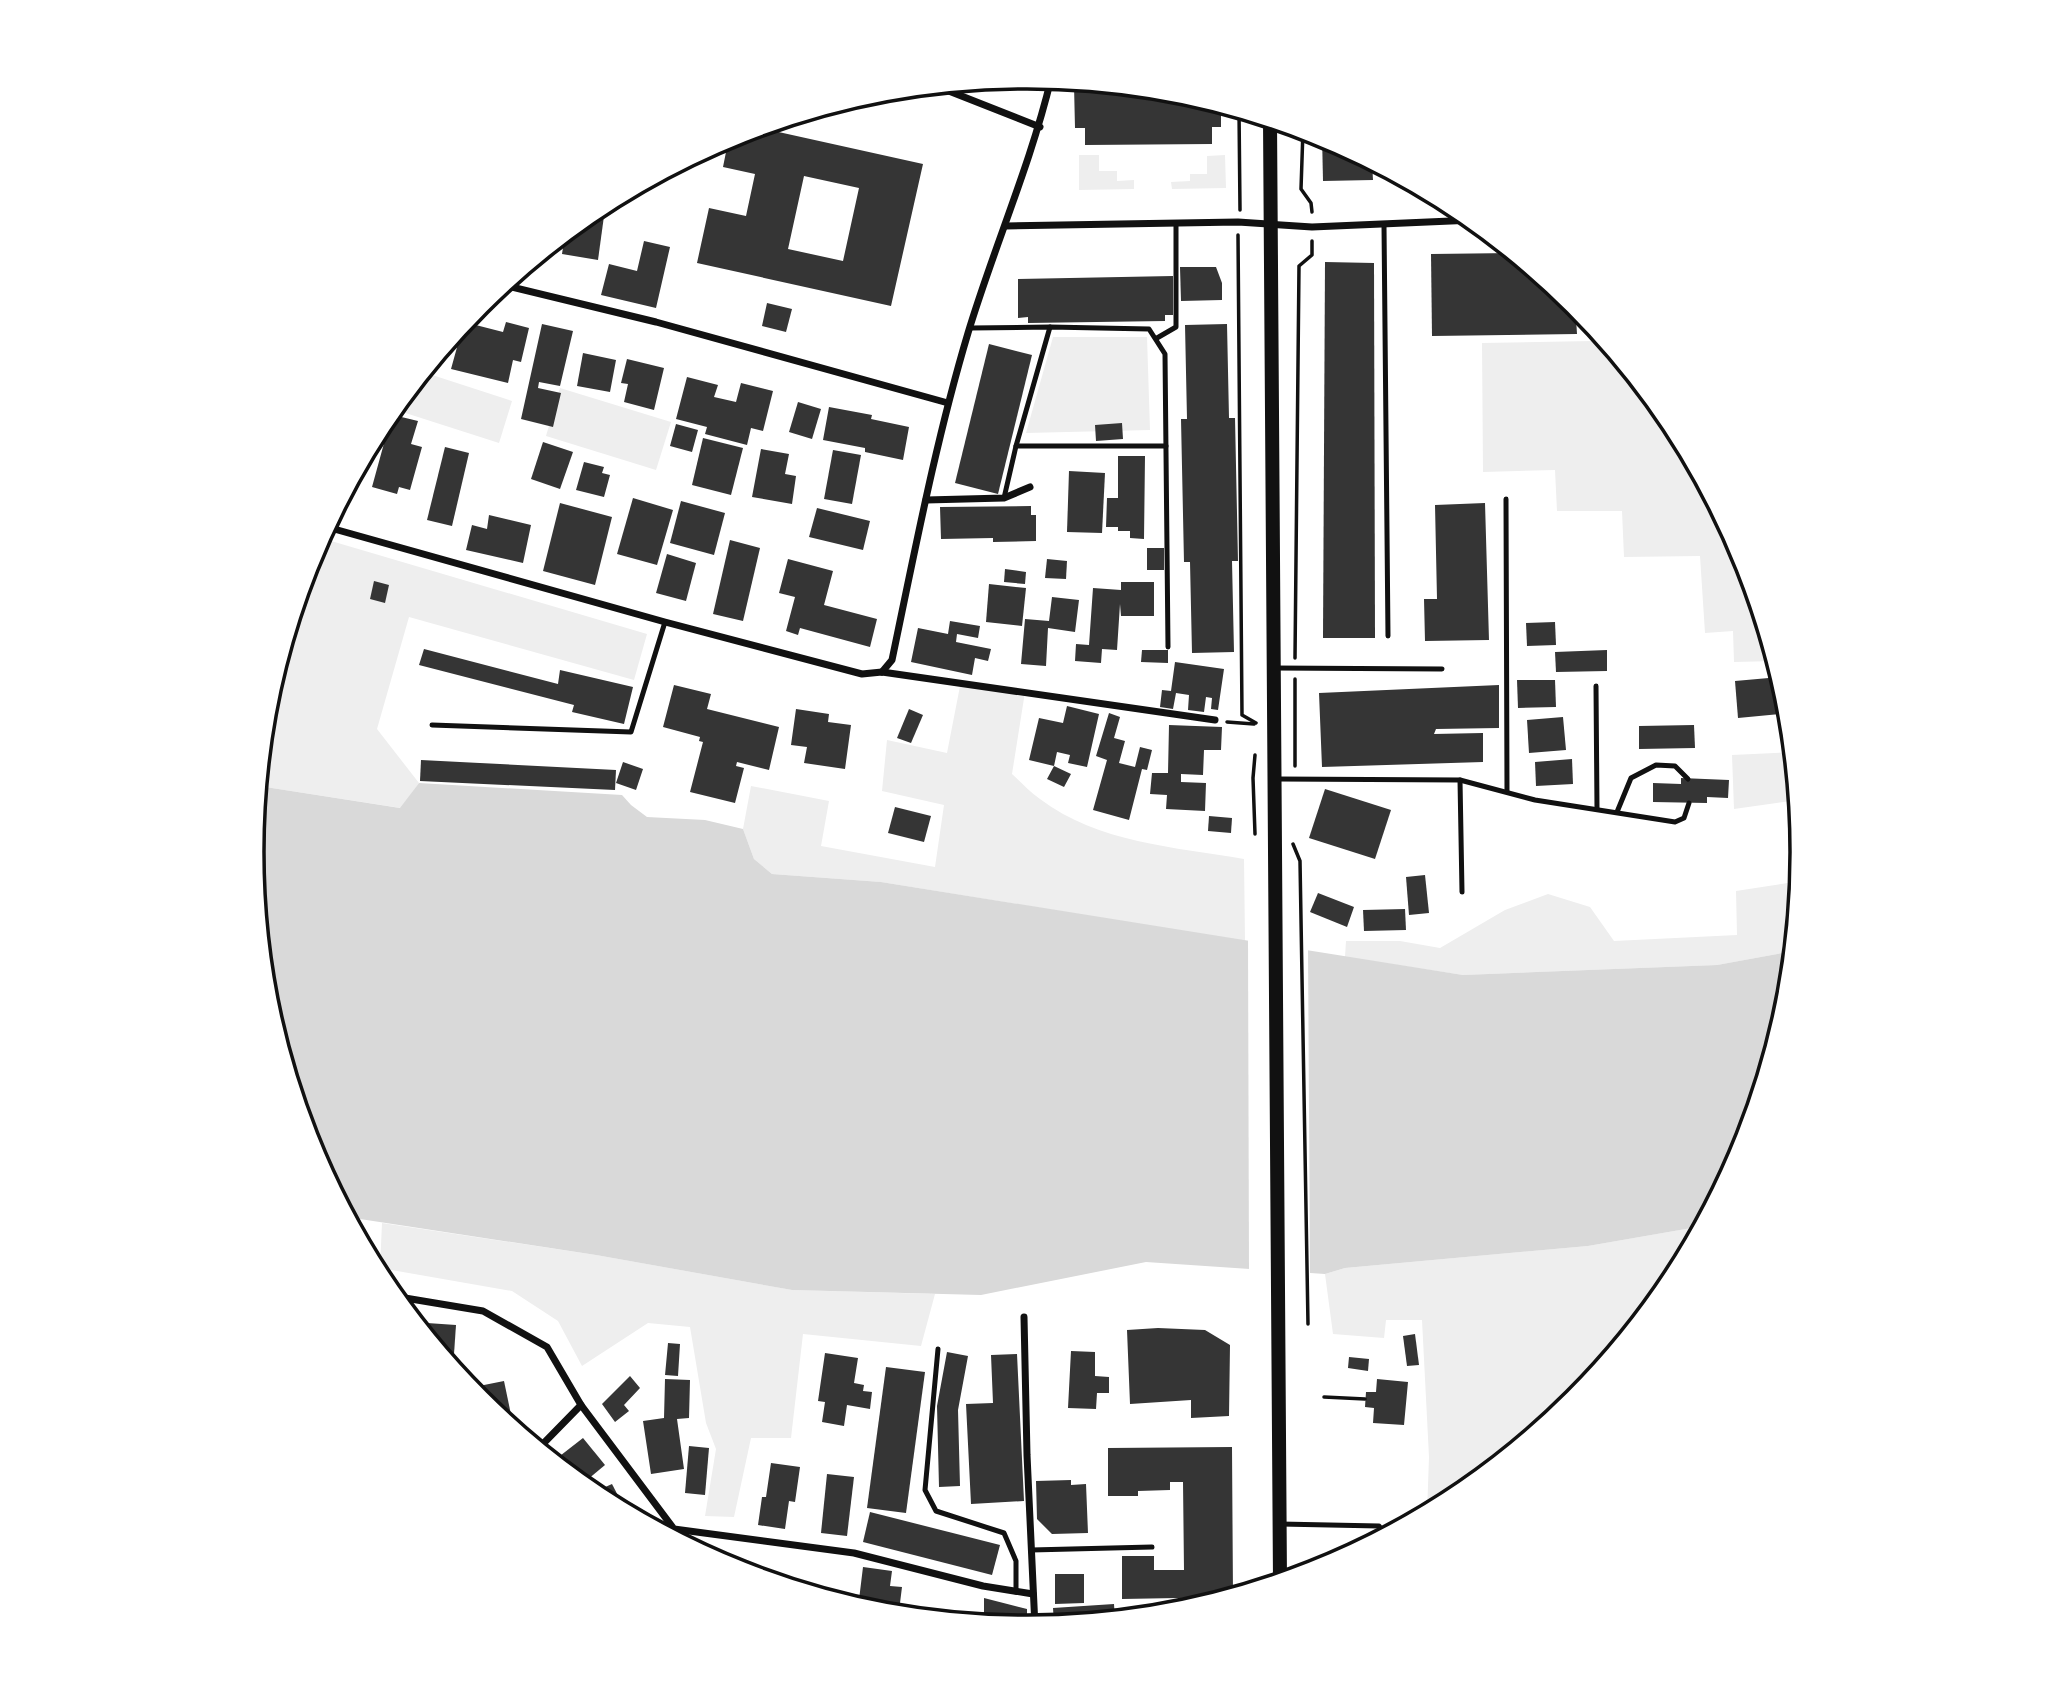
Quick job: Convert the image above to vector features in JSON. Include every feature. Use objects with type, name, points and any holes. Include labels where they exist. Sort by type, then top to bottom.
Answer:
[{"type":"main road","points":[[1270,129],[1280,1572]]},
{"type":"street","points":[[882,672],[892,660],[948,403],[970,328],[1040,127],[1049,90]]},
{"type":"street","points":[[955,93],[1040,127]]},
{"type":"street","points":[[1006,226],[1238,222],[1312,227],[1456,221]]},
{"type":"street","points":[[515,288],[656,322],[948,403]]},
{"type":"street","points":[[926,500],[1004,498],[1030,487]]},
{"type":"street","points":[[336,530],[862,674],[882,672],[1215,720]]},
{"type":"street","points":[[409,1299],[483,1311],[547,1347],[580,1405],[673,1528]]},
{"type":"street","points":[[1024,1317],[1034,1616]]},
{"type":"street","points":[[544,1443],[580,1405]]},
{"type":"street","points":[[676,1529],[854,1553],[983,1586],[1032,1594]]},
{"type":"lane","points":[[1157,338],[1176,327],[1176,224]]},
{"type":"lane","points":[[1384,225],[1388,636]]},
{"type":"lane","points":[[1004,498],[1050,327]]},
{"type":"lane","points":[[970,328],[1149,329],[1157,338],[1165,354],[1168,647]]},
{"type":"lane","points":[[1016,446],[1166,446]]},
{"type":"lane","points":[[1506,499],[1507,792]]},
{"type":"lane","points":[[432,725],[631,732],[665,622]]},
{"type":"lane","points":[[1274,668],[1442,669]]},
{"type":"lane","points":[[1596,685],[1597,809]]},
{"type":"lane","points":[[1616,812],[1631,778],[1656,765],[1675,766],[1688,779]]},
{"type":"lane","points":[[1275,779],[1460,780],[1535,800],[1675,822],[1684,818],[1689,803]]},
{"type":"lane","points":[[1460,780],[1462,892]]},
{"type":"lane","points":[[938,1349],[925,1490],[936,1511],[1004,1533],[1016,1561],[1016,1592]]},
{"type":"lane","points":[[1280,1524],[1379,1526],[1381,1528]]},
{"type":"lane","points":[[1031,1550],[1152,1547]]},
{"type":"path","points":[[1215,720],[1257,724],[1242,715],[1239,119]]},
{"type":"path","points":[[1295,780],[1299,267],[1312,255],[1311,203],[1301,189],[1303,141]]},
{"type":"path","points":[[1255,751],[1253,778],[1256,844]]},
{"type":"path","points":[[1293,842],[1300,861],[1308,1324]]},
{"type":"path","points":[[1324,1397],[1365,1399]]},
{"type":"shaded area","points":[[1079,155],[1099,155],[1099,171],[1117,171],[1117,181],[1134,180],[1134,189],[1079,190]]},
{"type":"shaded area","points":[[1225,155],[1226,188],[1172,189],[1171,182],[1190,181],[1190,174],[1207,174],[1207,156]]},
{"type":"shaded area","points":[[1053,337],[1147,337],[1150,430],[1026,433]]},
{"type":"shaded area","points":[[1593,341],[1633,388],[1662,428],[1712,515],[1733,560],[1766,661],[1734,662],[1733,631],[1705,633],[1700,556],[1624,557],[1622,511],[1557,511],[1555,470],[1483,472],[1482,343]]},
{"type":"shaded area","points":[[433,375],[512,401],[499,443],[404,413]]},
{"type":"shaded area","points":[[560,388],[671,422],[656,470],[546,436]]},
{"type":"shaded area","points":[[331,541],[647,634],[634,680],[409,617],[377,729],[419,783],[401,808],[268,787],[279,704],[290,655]]},
{"type":"shaded area","points":[[961,681],[1025,692],[1012,774],[1036,796],[1063,814],[1112,834],[1138,841],[1244,859],[1245,941],[881,882],[772,874],[754,859],[743,829],[751,786],[829,801],[821,846],[935,867],[944,805],[882,791],[887,740],[947,753]]},
{"type":"shaded area","points":[[1784,752],[1789,801],[1734,809],[1732,755]]},
{"type":"shaded area","points":[[419,783],[622,795],[647,817],[705,820],[743,829],[754,859],[772,874],[881,882],[1463,975],[1717,965],[1784,953],[1765,1050],[1750,1098],[1733,1145],[1691,1228],[1588,1246],[1345,1268],[1325,1274],[1146,1262],[981,1295],[792,1290],[596,1255],[359,1219],[322,1145],[290,1050],[279,1001],[266,902],[264,852],[268,787],[400,808]]},
{"type":"shaded area","points":[[1790,883],[1784,953],[1717,965],[1463,975],[1345,957],[1346,941],[1400,941],[1440,948],[1505,910],[1548,894],[1590,907],[1614,941],[1737,935],[1736,891]]},
{"type":"shaded area","points":[[382,1223],[596,1255],[792,1290],[935,1294],[921,1346],[803,1334],[791,1438],[751,1438],[734,1517],[705,1516],[716,1449],[706,1423],[690,1327],[648,1323],[582,1366],[558,1321],[512,1291],[388,1269],[381,1256]]},
{"type":"shaded area","points":[[1691,1228],[1662,1277],[1633,1317],[1567,1392],[1492,1458],[1427,1502],[1429,1457],[1422,1320],[1386,1320],[1384,1338],[1333,1334],[1325,1274],[1345,1268],[1588,1246]]},
{"type":"pier","points":[[1248,938],[1308,948],[1310,1276],[1249,1272]]},
{"type":"building","points":[[1074,91],[1127,96],[1221,114],[1221,127],[1212,127],[1212,144],[1085,145],[1085,128],[1075,128]]},
{"type":"building","points":[[777,132],[923,164],[891,306],[697,263],[709,208],[746,216],[755,174],[723,167],[726,151]],"holes":[[[804,176],[859,188],[843,261],[788,249]]]},
{"type":"building","points":[[1322,148],[1373,172],[1373,180],[1323,181]]},
{"type":"building","points":[[604,218],[598,260],[562,254],[563,247]]},
{"type":"building","points":[[644,241],[670,247],[656,308],[601,295],[609,264],[637,271]]},
{"type":"building","points":[[1500,253],[1567,313],[1576,323],[1577,334],[1432,336],[1431,254]]},
{"type":"building","points":[[1325,262],[1374,263],[1375,638],[1323,638]]},
{"type":"building","points":[[1180,267],[1216,267],[1222,283],[1222,300],[1181,301]]},
{"type":"building","points":[[1173,276],[1173,315],[1165,315],[1165,321],[1028,323],[1028,317],[1018,318],[1018,279]]},
{"type":"building","points":[[767,303],[792,309],[786,332],[762,326]]},
{"type":"building","points":[[506,322],[529,328],[521,362],[513,360],[508,383],[451,369],[458,345],[476,325],[503,332]]},
{"type":"building","points":[[542,324],[573,331],[560,386],[539,382],[538,388],[561,393],[553,427],[521,419]]},
{"type":"building","points":[[1227,324],[1229,418],[1235,418],[1238,561],[1232,561],[1234,652],[1192,653],[1190,562],[1184,562],[1181,419],[1187,419],[1185,325]]},
{"type":"building","points":[[989,344],[1032,355],[998,494],[955,483]]},
{"type":"building","points":[[583,353],[616,360],[610,392],[577,386]]},
{"type":"building","points":[[627,359],[664,368],[654,410],[624,402],[628,384],[621,383]]},
{"type":"building","points":[[687,377],[718,385],[714,397],[736,402],[741,383],[773,391],[763,431],[751,428],[747,445],[705,434],[707,427],[676,419]]},
{"type":"building","points":[[798,402],[821,409],[812,439],[789,432]]},
{"type":"building","points":[[829,407],[872,415],[871,419],[909,427],[903,460],[865,452],[865,448],[823,440]]},
{"type":"building","points":[[401,417],[418,421],[411,444],[422,447],[410,490],[399,487],[397,494],[372,487],[384,443],[393,428]]},
{"type":"building","points":[[1122,423],[1123,439],[1096,441],[1095,425]]},
{"type":"building","points":[[676,424],[698,430],[692,452],[670,446]]},
{"type":"building","points":[[703,438],[743,448],[731,495],[692,485]]},
{"type":"building","points":[[543,442],[573,452],[560,489],[531,479]]},
{"type":"building","points":[[445,447],[469,453],[452,526],[427,520]]},
{"type":"building","points":[[761,449],[789,454],[785,474],[796,476],[792,504],[752,497]]},
{"type":"building","points":[[833,450],[861,455],[852,504],[824,499]]},
{"type":"building","points":[[1118,456],[1145,456],[1144,539],[1130,538],[1130,531],[1118,531],[1118,527],[1106,527],[1107,498],[1118,498]]},
{"type":"building","points":[[584,462],[604,467],[602,473],[610,475],[604,497],[576,490]]},
{"type":"building","points":[[1069,471],[1105,473],[1102,533],[1067,532]]},
{"type":"building","points":[[633,498],[673,510],[657,565],[617,554]]},
{"type":"building","points":[[681,501],[725,513],[714,555],[670,543]]},
{"type":"building","points":[[560,503],[612,517],[595,585],[543,571]]},
{"type":"building","points":[[1485,503],[1489,640],[1425,641],[1424,599],[1437,599],[1435,505]]},
{"type":"building","points":[[1031,506],[1031,515],[1036,515],[1036,541],[941,539],[940,507]]},
{"type":"building","points":[[817,508],[870,521],[863,550],[809,537]]},
{"type":"building","points":[[489,515],[531,525],[523,563],[466,550],[472,525],[487,529]]},
{"type":"building","points":[[730,540],[760,548],[743,621],[713,614]]},
{"type":"building","points":[[1147,548],[1164,548],[1164,570],[1147,570]]},
{"type":"building","points":[[667,554],[696,563],[686,601],[656,593]]},
{"type":"building","points":[[788,559],[833,571],[824,605],[877,619],[870,647],[800,628],[798,635],[786,631],[795,597],[779,593]]},
{"type":"building","points":[[1047,559],[1067,561],[1066,579],[1045,578]]},
{"type":"building","points":[[1005,569],[1026,572],[1025,584],[1004,582]]},
{"type":"building","points":[[374,581],[389,585],[385,603],[370,599]]},
{"type":"building","points":[[1121,582],[1154,582],[1154,616],[1121,616],[1120,604],[1117,650],[1102,649],[1101,663],[1075,661],[1076,644],[1089,645],[1093,588],[1121,590]]},
{"type":"building","points":[[989,584],[1026,588],[1022,626],[986,622]]},
{"type":"building","points":[[1052,597],[1079,600],[1075,632],[1048,628],[1046,666],[1021,664],[1025,619],[1049,621]]},
{"type":"building","points":[[950,621],[980,626],[978,638],[957,634],[956,642],[991,649],[988,661],[975,658],[972,675],[911,662],[918,628],[948,634]]},
{"type":"building","points":[[1555,622],[1556,645],[1527,646],[1526,623]]},
{"type":"building","points":[[424,649],[558,684],[560,670],[633,687],[624,724],[572,712],[574,705],[419,665]]},
{"type":"building","points":[[1142,650],[1168,650],[1168,663],[1141,662]]},
{"type":"building","points":[[1607,650],[1607,671],[1556,672],[1555,652]]},
{"type":"building","points":[[1175,662],[1224,669],[1218,710],[1211,709],[1212,698],[1206,697],[1204,712],[1188,710],[1189,695],[1176,693],[1173,709],[1160,707],[1162,690],[1171,691]]},
{"type":"building","points":[[1770,678],[1778,714],[1738,718],[1735,681]]},
{"type":"building","points":[[1517,680],[1555,680],[1556,707],[1518,708]]},
{"type":"building","points":[[674,685],[711,694],[707,709],[779,727],[769,770],[737,762],[736,766],[744,768],[735,803],[690,792],[703,742],[699,741],[700,737],[663,727]]},
{"type":"building","points":[[1499,685],[1499,728],[1436,729],[1434,734],[1483,733],[1483,762],[1322,767],[1319,693]]},
{"type":"building","points":[[1067,706],[1099,714],[1087,767],[1068,763],[1070,755],[1057,752],[1054,766],[1029,760],[1039,718],[1063,723]]},
{"type":"building","points":[[796,709],[829,714],[828,722],[851,725],[845,769],[804,763],[807,747],[791,745]]},
{"type":"building","points":[[909,709],[923,715],[911,743],[897,738]]},
{"type":"building","points":[[1109,713],[1120,717],[1114,738],[1125,741],[1119,763],[1135,767],[1140,747],[1152,750],[1147,770],[1142,769],[1129,820],[1093,810],[1107,760],[1096,756]]},
{"type":"building","points":[[1563,717],[1566,750],[1529,753],[1527,720]]},
{"type":"building","points":[[1169,725],[1222,727],[1221,750],[1204,750],[1203,775],[1181,774],[1181,782],[1206,783],[1205,811],[1166,809],[1167,795],[1150,794],[1152,773],[1168,773]]},
{"type":"building","points":[[1694,725],[1695,748],[1639,749],[1639,726]]},
{"type":"building","points":[[1572,759],[1573,784],[1536,786],[1535,762]]},
{"type":"building","points":[[421,760],[616,770],[615,790],[420,781]]},
{"type":"building","points":[[623,762],[643,769],[636,790],[616,783]]},
{"type":"building","points":[[1054,766],[1071,774],[1064,787],[1047,779]]},
{"type":"building","points":[[1681,778],[1729,780],[1728,798],[1707,797],[1707,803],[1653,802],[1653,783],[1681,784]]},
{"type":"building","points":[[1325,789],[1391,810],[1375,859],[1309,838]]},
{"type":"building","points":[[895,807],[931,816],[924,842],[888,833]]},
{"type":"building","points":[[1209,816],[1232,818],[1231,833],[1208,831]]},
{"type":"building","points":[[1425,875],[1429,913],[1409,915],[1406,877]]},
{"type":"building","points":[[1318,893],[1354,907],[1347,927],[1310,912]]},
{"type":"building","points":[[1405,909],[1406,930],[1364,931],[1363,910]]},
{"type":"building","points":[[427,1323],[456,1325],[454,1354],[452,1354]]},
{"type":"building","points":[[1127,1330],[1205,1330],[1230,1345],[1229,1416],[1191,1418],[1191,1400],[1130,1404]]},
{"type":"building","points":[[1415,1334],[1419,1365],[1407,1366],[1403,1336]]},
{"type":"building","points":[[668,1343],[680,1344],[678,1376],[665,1375]]},
{"type":"building","points":[[1071,1351],[1095,1352],[1095,1376],[1109,1377],[1109,1393],[1097,1393],[1096,1409],[1068,1408]]},
{"type":"building","points":[[947,1352],[968,1356],[958,1410],[960,1486],[939,1487],[937,1406]]},
{"type":"building","points":[[825,1353],[858,1358],[854,1383],[864,1385],[863,1391],[872,1392],[870,1409],[847,1405],[844,1426],[822,1422],[825,1402],[818,1401]]},
{"type":"building","points":[[1017,1354],[1024,1501],[971,1504],[966,1404],[993,1403],[991,1355]]},
{"type":"building","points":[[1349,1357],[1369,1359],[1368,1371],[1348,1368]]},
{"type":"building","points":[[886,1367],[925,1372],[906,1513],[867,1508]]},
{"type":"building","points":[[630,1376],[640,1388],[624,1405],[629,1411],[615,1422],[602,1404]]},
{"type":"building","points":[[665,1379],[690,1380],[689,1418],[677,1419],[684,1469],[651,1474],[643,1421],[664,1418]]},
{"type":"building","points":[[1377,1379],[1408,1382],[1404,1425],[1373,1423],[1374,1408],[1365,1407],[1366,1392],[1376,1392]]},
{"type":"building","points":[[504,1381],[511,1414],[488,1392],[482,1385]]},
{"type":"building","points":[[583,1438],[605,1465],[590,1478],[560,1456]]},
{"type":"building","points":[[689,1446],[709,1448],[705,1495],[685,1493]]},
{"type":"building","points":[[1232,1447],[1233,1588],[1190,1598],[1122,1599],[1122,1556],[1154,1556],[1154,1570],[1184,1570],[1183,1482],[1170,1482],[1170,1490],[1138,1491],[1138,1496],[1108,1496],[1108,1448]]},
{"type":"building","points":[[771,1463],[800,1467],[795,1502],[789,1501],[785,1529],[758,1525]]},
{"type":"building","points":[[827,1474],[854,1477],[847,1536],[821,1533]]},
{"type":"building","points":[[1071,1480],[1071,1485],[1086,1484],[1088,1533],[1052,1534],[1037,1519],[1036,1481]]},
{"type":"building","points":[[612,1484],[618,1496],[604,1488]]},
{"type":"building","points":[[870,1512],[1000,1545],[992,1575],[863,1542]]},
{"type":"building","points":[[863,1567],[892,1571],[890,1586],[902,1587],[900,1604],[859,1597]]},
{"type":"building","points":[[1055,1574],[1084,1574],[1084,1603],[1055,1604]]},
{"type":"building","points":[[984,1598],[1027,1609],[1027,1616],[984,1614]]},
{"type":"building","points":[[1114,1604],[1114,1610],[1053,1615],[1053,1608]]}]
